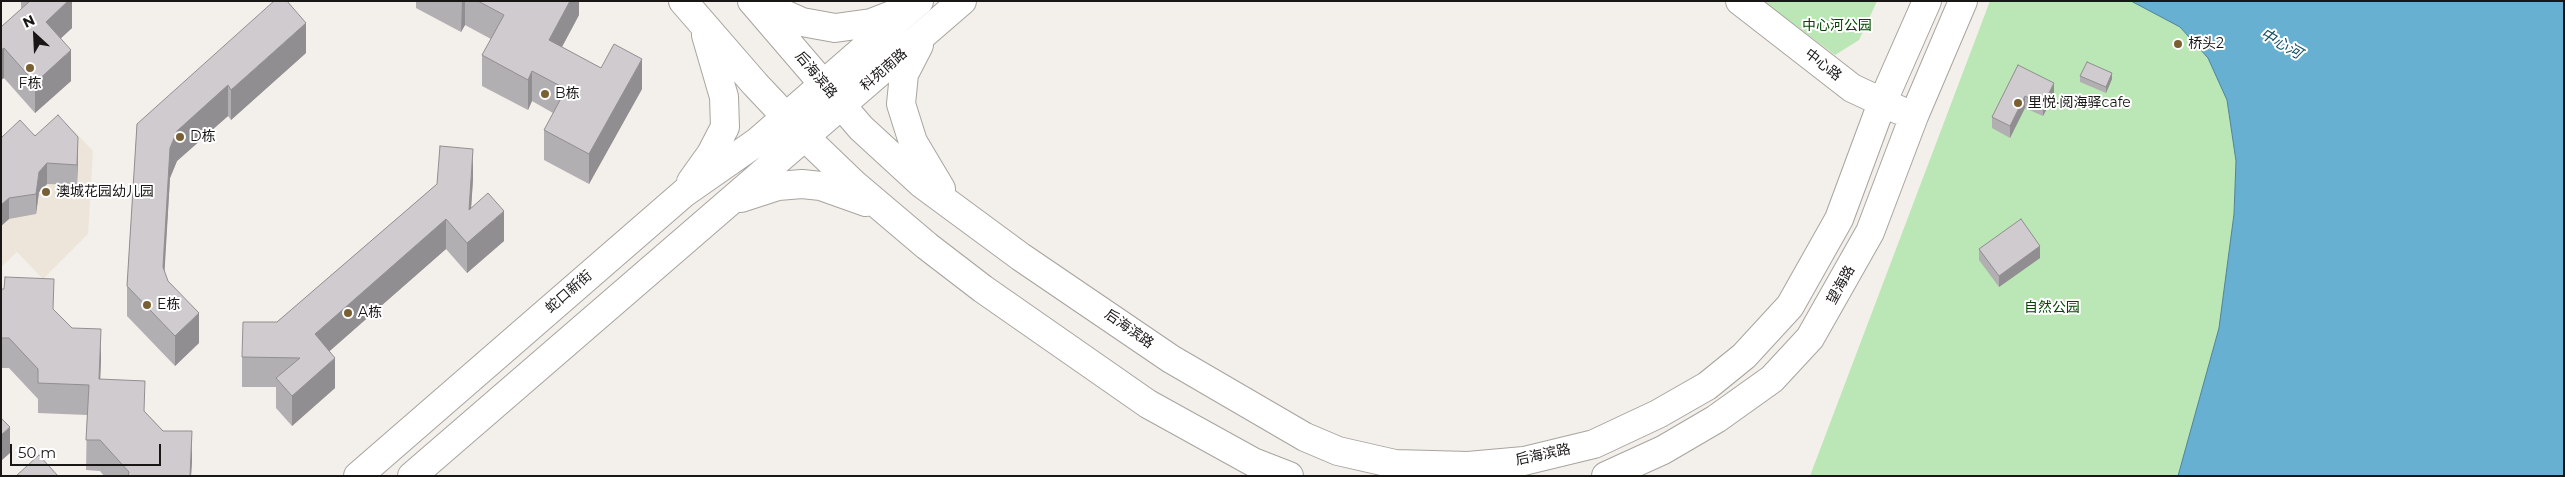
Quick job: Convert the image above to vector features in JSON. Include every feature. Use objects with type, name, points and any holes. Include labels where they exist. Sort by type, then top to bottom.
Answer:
[{"type":"main road","points":[[683,1],[805,137],[882,208],[983,288],[1148,404],[1253,462],[1289,476]]},
{"type":"main road","points":[[753,1],[802,22],[836,28],[871,23],[916,4]]},
{"type":"main road","name":"后海滨路","points":[[753,1],[873,140],[954,209],[1171,359],[1305,437],[1338,451],[1395,464],[1468,466],[1524,461],[1594,444],[1658,414],[1707,386],[1744,356],[1790,306],[1839,219],[1882,103]]},
{"type":"main road","name":"科苑南路","points":[[805,137],[962,1]]},
{"type":"main road","name":"中心路","points":[[1740,1],[1852,88],[1914,116]]},
{"type":"main road","points":[[1882,103],[1927,1]]},
{"type":"main road","name":"望海路","points":[[1606,476],[1663,450],[1716,419],[1772,379],[1810,338],[1870,232],[1914,116],[1963,1]]},
{"type":"main road","name":"科苑南路","points":[[786,117],[916,4]]},
{"type":"main road","points":[[684,193],[711,154],[724,127],[724,97],[702,24]]},
{"type":"main road","points":[[925,34],[904,74],[901,104],[913,142],[954,209]]},
{"type":"main road","name":"蛇口新街","points":[[358,476],[684,193],[725,166],[786,117]]},
{"type":"main road","points":[[412,476],[805,137]]},
{"type":"main road","points":[[724,205],[778,186],[802,184],[821,186],[882,208]]},
{"type":"shaded area","name":"澳城花园幼儿园","points":[[73,130],[93,151],[88,234],[43,279],[17,252],[1,267],[1,138]]},
{"type":"green space","name":"中心河公园","points":[[1763,1],[1877,1],[1859,40],[1835,55]]},
{"type":"green space","name":"自然公园","points":[[1990,1],[2131,1],[2180,27],[2208,58],[2227,100],[2236,161],[2234,214],[2219,328],[2178,476],[1810,476]]},
{"type":"water","name":"中心河","points":[[2131,1],[2564,1],[2564,476],[2178,476],[2219,328],[2234,214],[2236,161],[2227,100],[2208,58],[2180,27]]},
{"type":"building","points":[[30,1],[68,1],[46,22],[71,50],[35,83],[4,48],[1,50],[1,27]]},
{"type":"building","points":[[274,1],[287,1],[306,23],[231,90],[228,85],[177,131],[170,148],[163,267],[168,281],[199,313],[175,336],[127,286],[137,124]]},
{"type":"building","points":[[478,1],[570,1],[549,40],[601,68],[614,44],[642,59],[589,154],[544,130],[566,89],[532,71],[528,80],[482,55],[504,15]]},
{"type":"building","points":[[2087,62],[2112,73],[2106,87],[2080,76]]},
{"type":"building","points":[[2018,65],[2054,83],[2043,105],[2025,96],[2010,126],[1992,117]]},
{"type":"building","points":[[58,115],[78,137],[77,165],[47,163],[39,172],[36,194],[9,198],[1,205],[1,138],[20,120],[35,136]]},
{"type":"building","points":[[440,146],[473,149],[469,210],[488,193],[504,211],[467,243],[446,219],[315,334],[335,358],[292,396],[276,378],[300,358],[242,357],[243,322],[277,322],[437,184]]},
{"type":"building","points":[[2021,219],[2040,246],[1999,276],[1979,249]]},
{"type":"building","points":[[5,277],[54,279],[53,309],[72,328],[101,329],[99,379],[145,381],[144,411],[163,431],[192,431],[190,476],[128,476],[129,472],[100,440],[86,440],[89,385],[38,383],[38,369],[9,338],[1,338],[1,289],[4,289]]},
{"type":"building","points":[[1,418],[10,427],[1,435]]},
{"type":"building","points":[[39,455],[58,476],[16,476]]},
{"type":"place","name":"桥头2","points":[[2178,44]]},
{"type":"place","name":"F栋","points":[[30,68]]},
{"type":"place","name":"B栋","points":[[545,94]]},
{"type":"place","name":"里悦·阅海驿cafe","points":[[2018,103]]},
{"type":"place","name":"D栋","points":[[180,137]]},
{"type":"place","name":"澳城花园幼儿园","points":[[46,192]]},
{"type":"place","name":"E栋","points":[[147,305]]},
{"type":"place","name":"A栋","points":[[348,313]]}]
